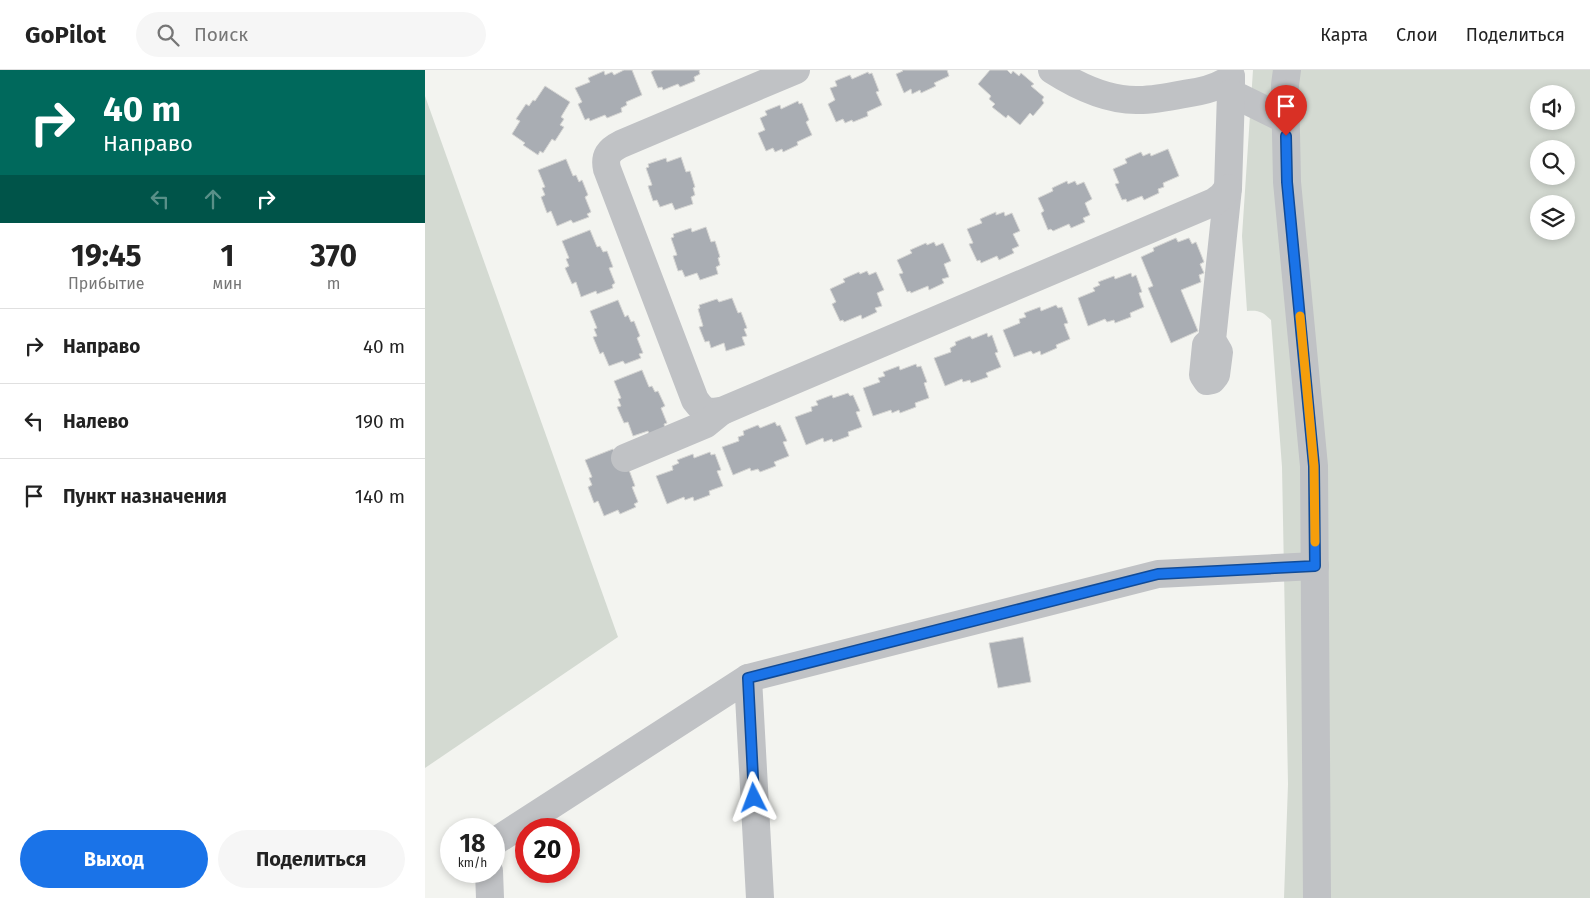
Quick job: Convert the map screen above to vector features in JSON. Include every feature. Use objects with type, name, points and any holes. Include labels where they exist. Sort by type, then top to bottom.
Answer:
[{"type":"street","points":[[722,411],[709,412],[701,408],[695,400],[605,161],[613,148],[621,144],[796,70]]},
{"type":"street","points":[[1052,70],[1074,84],[1109,96],[1137,100],[1194,93],[1231,80]]},
{"type":"street","points":[[1287,70],[1285,85],[1287,182],[1314,466],[1317,898]]},
{"type":"street","points":[[1231,80],[1286,120]]},
{"type":"street","points":[[1211,340],[1228,188],[1231,80]]},
{"type":"street","points":[[625,458],[706,424],[722,411],[1214,202],[1228,188]]},
{"type":"street","points":[[505,835],[748,678],[1158,574],[1315,566]]},
{"type":"street","points":[[748,678],[760,898]]},
{"type":"street","points":[[489,883],[490,898]]},
{"type":"shaded area","points":[[1253,70],[1590,70],[1590,898],[1284,898],[1288,784],[1282,467],[1271,320],[1261,312],[1247,311],[1242,236]]},
{"type":"shaded area","points":[[425,96],[618,637],[425,768]]},
{"type":"building","points":[[624,70],[632,70],[642,95],[626,102],[627,105],[621,108],[622,112],[607,118],[605,115],[590,121],[589,118],[585,120],[578,104],[582,102],[575,88],[590,82],[588,78],[604,71],[605,75],[612,72],[614,75]]},
{"type":"building","points":[[654,70],[700,70],[700,74],[694,77],[695,81],[680,87],[678,84],[663,90],[662,87],[658,88],[651,72]]},
{"type":"building","points":[[902,70],[947,70],[949,76],[934,83],[936,86],[921,93],[920,90],[912,94],[911,89],[904,93],[896,74]]},
{"type":"building","points":[[990,70],[1007,70],[1011,74],[1013,71],[1019,76],[1021,73],[1034,84],[1031,86],[1044,97],[1042,100],[1044,103],[1033,116],[1030,113],[1020,125],[1008,115],[1006,118],[992,107],[995,104],[989,99],[991,96],[978,84]]},
{"type":"building","points":[[868,72],[869,74],[872,73],[879,91],[876,92],[882,105],[867,112],[868,116],[853,122],[852,120],[845,123],[843,119],[836,122],[828,104],[835,100],[830,88],[837,86],[835,81],[850,75],[852,79]]},
{"type":"building","points":[[545,86],[570,102],[561,117],[564,119],[560,125],[564,127],[555,141],[552,139],[543,153],[540,151],[538,155],[523,145],[525,143],[512,134],[520,121],[516,119],[526,104],[529,106],[533,100],[535,101]]},
{"type":"building","points":[[798,101],[799,104],[802,103],[809,120],[806,122],[812,135],[797,142],[798,145],[783,152],[782,149],[775,152],[773,148],[766,151],[758,133],[765,130],[760,118],[767,115],[765,111],[780,105],[781,109]]},
{"type":"building","points":[[1168,149],[1179,176],[1163,183],[1164,187],[1158,189],[1159,193],[1144,200],[1142,196],[1127,202],[1126,199],[1122,200],[1115,184],[1119,183],[1113,169],[1127,163],[1125,159],[1141,152],[1143,156],[1150,153],[1151,156]]},
{"type":"building","points":[[681,157],[686,172],[690,171],[695,187],[693,188],[695,195],[691,197],[693,204],[675,210],[672,203],[660,207],[657,200],[653,201],[648,186],[652,185],[646,168],[649,167],[648,164],[666,158],[667,162]]},
{"type":"building","points":[[566,159],[573,176],[576,175],[579,182],[582,180],[588,195],[585,197],[591,212],[587,214],[589,217],[573,223],[571,220],[557,226],[551,211],[547,213],[541,197],[545,195],[542,188],[545,187],[538,170]]},
{"type":"building","points":[[1067,181],[1068,184],[1075,181],[1077,185],[1084,182],[1092,199],[1085,203],[1090,215],[1083,218],[1085,222],[1071,228],[1069,224],[1053,231],[1051,229],[1048,230],[1041,213],[1044,211],[1038,198],[1053,191],[1052,188]]},
{"type":"building","points":[[996,212],[996,215],[1004,212],[1005,216],[1012,213],[1020,231],[1013,234],[1019,246],[1012,249],[1014,253],[999,260],[997,256],[981,263],[980,260],[977,261],[969,244],[973,243],[967,229],[982,223],[980,219]]},
{"type":"building","points":[[706,227],[711,242],[715,241],[720,257],[718,258],[720,265],[716,267],[718,274],[700,280],[697,273],[685,277],[682,270],[678,271],[673,256],[677,255],[671,238],[674,237],[673,234],[691,228],[692,232]]},
{"type":"building","points":[[590,230],[597,247],[600,246],[603,252],[607,251],[613,267],[609,268],[615,283],[612,285],[613,288],[597,294],[596,291],[581,297],[576,282],[572,284],[565,268],[569,266],[566,259],[569,258],[562,241]]},
{"type":"building","points":[[1176,238],[1178,242],[1189,238],[1192,244],[1196,242],[1204,262],[1200,264],[1204,273],[1199,275],[1201,282],[1181,290],[1198,331],[1171,343],[1148,288],[1153,286],[1141,257],[1154,251],[1153,248]]},
{"type":"building","points":[[934,242],[936,246],[943,243],[951,261],[944,264],[949,277],[942,279],[944,283],[929,290],[928,286],[911,293],[910,291],[907,292],[899,274],[903,273],[897,260],[912,253],[910,250],[926,243],[927,245]]},
{"type":"building","points":[[867,271],[869,275],[876,272],[884,290],[877,293],[882,306],[875,308],[877,312],[862,319],[861,315],[844,322],[843,320],[840,321],[832,304],[836,302],[830,289],[845,282],[843,279],[859,272],[860,274]]},
{"type":"building","points":[[1131,273],[1132,277],[1136,275],[1142,292],[1139,293],[1144,307],[1130,313],[1131,317],[1115,323],[1114,320],[1107,322],[1105,319],[1088,326],[1078,298],[1095,291],[1093,288],[1100,285],[1098,282],[1114,276],[1115,279]]},
{"type":"building","points":[[732,298],[738,313],[741,312],[747,328],[744,329],[747,336],[742,337],[745,345],[726,351],[724,343],[711,348],[709,341],[705,342],[699,327],[703,326],[698,309],[700,308],[699,305],[717,299],[719,302]]},
{"type":"building","points":[[618,300],[625,317],[628,315],[631,322],[634,321],[640,336],[637,338],[643,353],[639,354],[641,358],[625,364],[623,361],[609,366],[603,352],[600,354],[593,337],[597,336],[594,329],[597,328],[590,311]]},
{"type":"building","points":[[1056,305],[1058,308],[1062,307],[1068,323],[1064,324],[1070,339],[1056,345],[1057,348],[1041,355],[1040,351],[1033,354],[1031,351],[1014,357],[1003,330],[1020,323],[1019,319],[1026,317],[1024,313],[1040,307],[1041,311]]},
{"type":"building","points":[[987,333],[988,337],[992,335],[998,352],[995,353],[1001,367],[986,373],[988,377],[971,383],[970,380],[963,382],[962,379],[945,386],[934,358],[951,352],[950,348],[956,345],[955,342],[970,336],[972,339]]},
{"type":"building","points":[[916,364],[917,367],[921,366],[927,382],[924,383],[929,398],[915,403],[916,407],[900,413],[899,410],[892,413],[891,410],[873,416],[863,388],[880,382],[878,378],[885,376],[883,372],[899,366],[900,370]]},
{"type":"building","points":[[642,370],[649,387],[652,386],[655,392],[658,391],[665,406],[661,408],[667,423],[664,424],[665,428],[649,434],[648,431],[633,436],[628,422],[624,423],[617,407],[621,406],[618,399],[621,398],[614,381]]},
{"type":"building","points":[[848,393],[850,396],[853,395],[860,411],[856,412],[862,427],[848,432],[849,436],[833,442],[832,439],[824,442],[823,438],[806,445],[795,417],[812,411],[811,407],[818,405],[816,401],[832,395],[833,398]]},
{"type":"building","points":[[775,422],[777,426],[780,425],[787,441],[783,442],[789,456],[774,462],[776,466],[760,472],[758,469],[751,471],[750,468],[733,475],[722,447],[739,441],[738,437],[744,435],[743,431],[758,425],[760,428]]},
{"type":"building","points":[[613,449],[619,466],[623,465],[626,471],[629,470],[635,486],[632,487],[638,502],[634,504],[636,507],[620,514],[618,510],[604,516],[598,501],[594,503],[588,487],[592,485],[589,478],[592,477],[585,460]]},
{"type":"building","points":[[710,452],[711,455],[715,454],[721,470],[717,471],[723,486],[709,491],[710,495],[694,501],[693,497],[685,500],[684,497],[667,504],[656,476],[673,470],[672,466],[679,463],[677,460],[693,454],[694,458]]},
{"type":"building","points":[[1023,637],[1031,682],[998,688],[989,643]]},
{"type":"slow traffic","points":[[1300,316],[1314,466],[1315,542]]},
{"type":"route","points":[[754,798],[748,678],[1158,574],[1315,566],[1314,466],[1287,182],[1286,136]]}]
